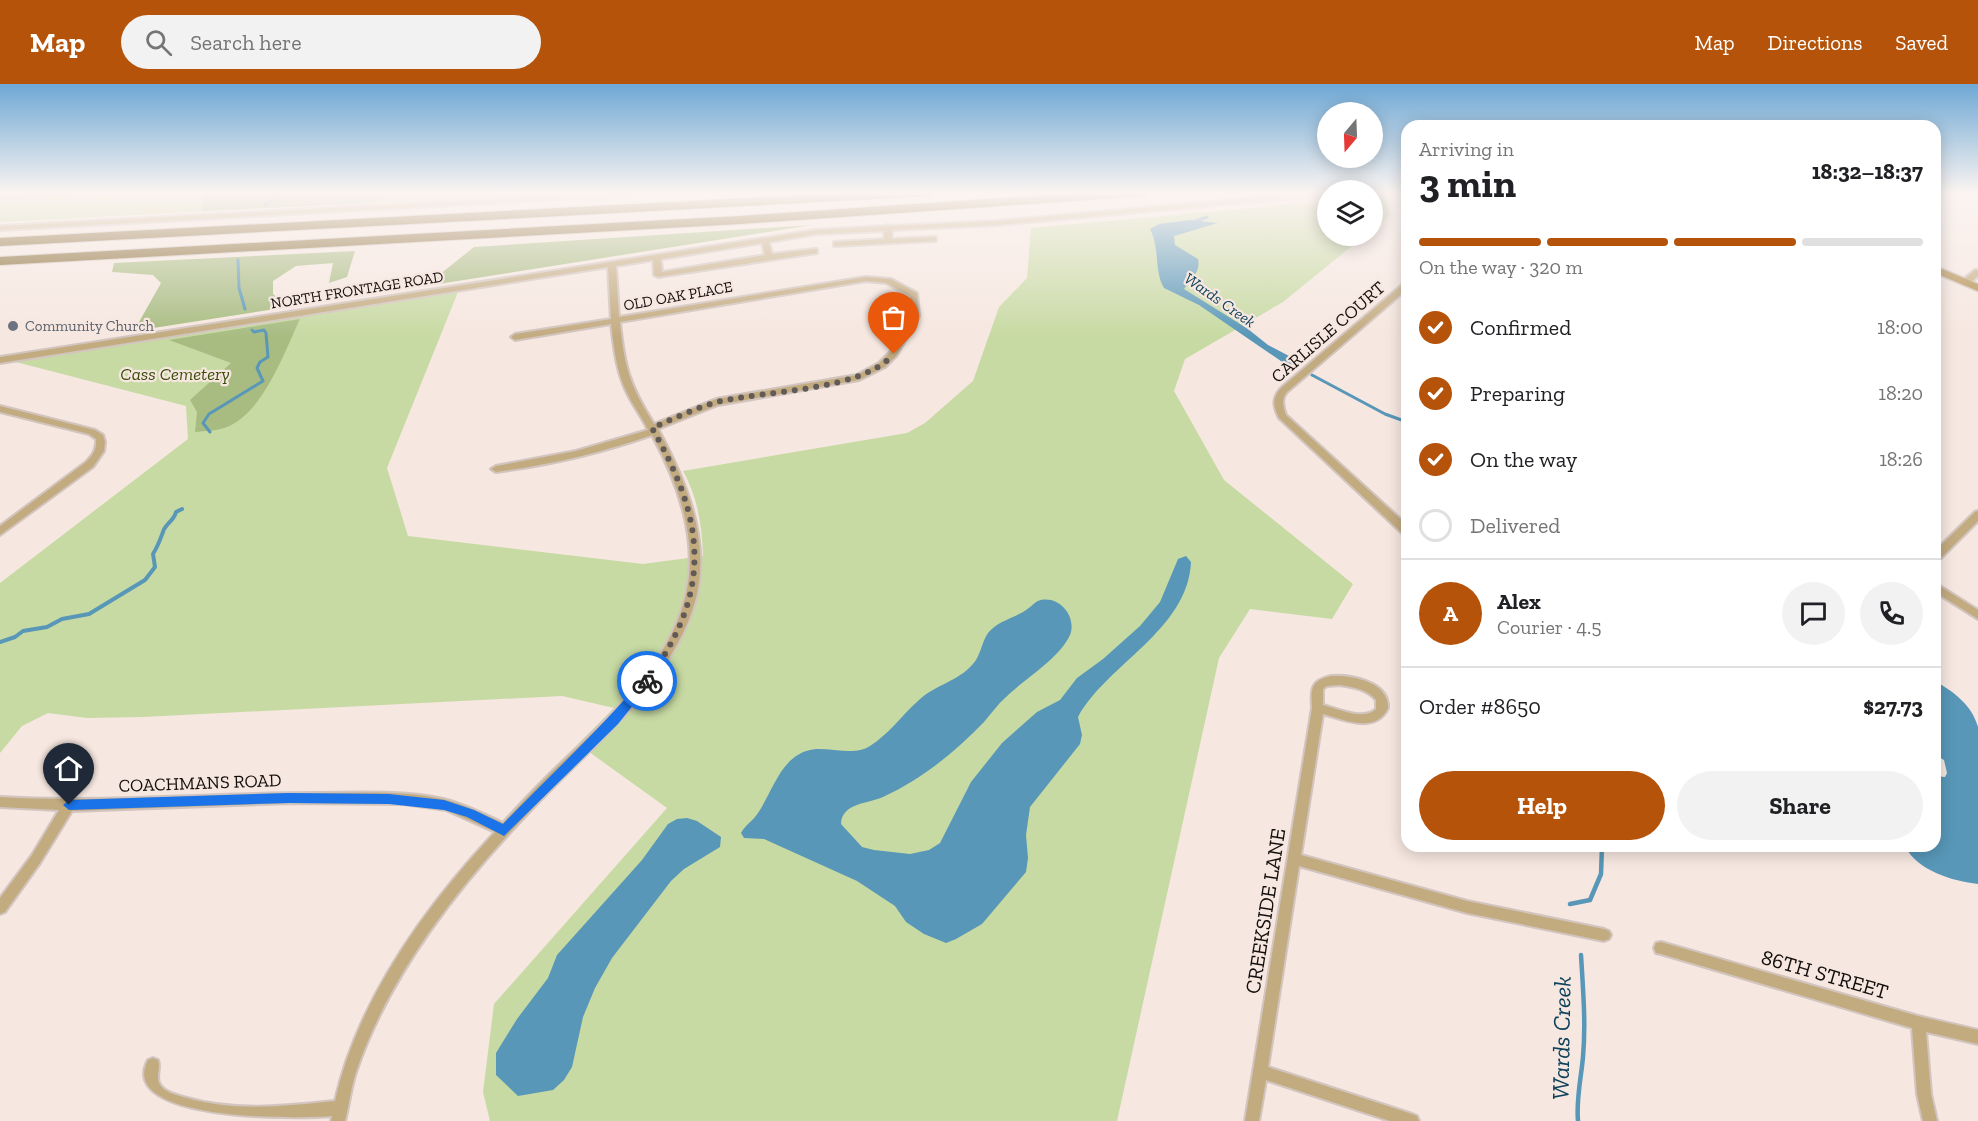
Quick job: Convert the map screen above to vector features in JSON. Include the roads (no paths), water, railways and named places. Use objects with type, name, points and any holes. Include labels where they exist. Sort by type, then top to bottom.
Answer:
[{"type":"highway","points":[[0,242],[30,240]]},
{"type":"highway","points":[[0,261],[372,240]]},
{"type":"street","name":"NORTH FRONTAGE ROAD","points":[[0,360],[756,240]]},
{"type":"street","points":[[765,240],[769,257]]},
{"type":"street","points":[[837,244],[902,240]]},
{"type":"street","points":[[657,256],[658,276],[814,250]]},
{"type":"street","points":[[153,1065],[150,1081],[154,1090],[166,1099],[198,1111],[264,1115],[338,1114],[361,1040],[375,1011],[408,954],[435,914],[504,830],[629,704],[668,650],[687,609],[692,592],[692,518],[682,486],[627,383],[622,368],[612,263]]},
{"type":"street","points":[[1941,271],[1978,288]]},
{"type":"street","points":[[1966,282],[1978,272]]},
{"type":"street","name":"OLD OAK PLACE","points":[[515,337],[846,281],[882,280],[898,285],[914,295],[915,316],[894,354],[882,365],[859,377],[716,402],[653,429]]},
{"type":"street","name":"CARLISLE COURT","points":[[1401,297],[1284,390],[1279,395],[1278,404],[1282,416],[1401,525]]},
{"type":"street","points":[[0,409],[92,432],[100,437],[102,444],[95,460],[86,468],[0,531]]},
{"type":"street","points":[[496,469],[583,454],[653,429]]},
{"type":"street","points":[[1941,551],[1978,515]]},
{"type":"street","points":[[1941,591],[1978,615]]},
{"type":"street","name":"CREEKSIDE LANE","points":[[1252,1121],[1318,708],[1316,691],[1320,683],[1328,679],[1337,679],[1368,687],[1377,692],[1382,698],[1383,708],[1380,715],[1374,719],[1363,719],[1318,708]]},
{"type":"street","name":"COACHMANS ROAD","points":[[0,802],[69,805],[296,798],[389,799],[444,805],[470,813],[504,830]]},
{"type":"street","points":[[0,908],[36,860],[69,805]]},
{"type":"street","points":[[1293,859],[1467,907],[1604,935]]},
{"type":"street","name":"86TH STREET","points":[[1661,948],[1918,1023],[1978,1037]]},
{"type":"street","points":[[1918,1023],[1924,1094],[1930,1121]]},
{"type":"street","points":[[1259,1071],[1412,1121]]},
{"type":"water","points":[[1154,240],[1174,240],[1175,245],[1198,259],[1197,272],[1184,289],[1248,329],[1268,345],[1289,356],[1299,366],[1291,368],[1199,305],[1164,288],[1159,275]]},
{"type":"water","points":[[1186,556],[1191,562],[1186,586],[1176,607],[1162,627],[1107,680],[1078,717],[1082,735],[1080,744],[1030,807],[1026,835],[1028,858],[1026,872],[982,924],[946,943],[924,934],[906,922],[895,906],[857,881],[764,839],[744,838],[741,833],[756,816],[780,773],[795,757],[816,749],[858,751],[870,746],[925,695],[966,670],[975,661],[992,628],[1025,611],[1038,601],[1055,601],[1069,615],[1072,628],[1065,644],[1058,652],[1005,698],[984,722],[949,755],[911,782],[883,797],[856,805],[842,817],[841,824],[862,847],[910,854],[929,850],[940,843],[971,782],[1002,743],[1037,712],[1060,700],[1077,678],[1103,659],[1140,626],[1160,602],[1178,559]]},
{"type":"water","points":[[1941,685],[1967,706],[1978,727],[1978,884],[1937,873],[1918,862],[1909,852],[1941,852],[1941,777],[1945,777],[1947,773],[1944,760],[1941,758]]},
{"type":"water","points":[[687,818],[697,821],[721,837],[720,847],[684,869],[671,881],[612,958],[595,988],[583,1017],[572,1067],[564,1080],[553,1090],[518,1096],[496,1075],[496,1053],[517,1019],[548,978],[557,955],[642,860],[668,824],[677,819]]},
{"type":"waterway","points":[[238,260],[239,288],[245,309]]},
{"type":"waterway","points":[[210,432],[203,423],[209,414],[263,381],[257,368],[260,362],[268,357],[266,333],[264,330],[254,332],[252,330]]},
{"type":"waterway","name":"Wards Creek","points":[[1312,375],[1385,414],[1401,420]]},
{"type":"waterway","points":[[0,642],[15,637],[23,631],[47,627],[62,619],[89,614],[145,580],[155,567],[153,554],[164,529],[176,512],[182,509]]},
{"type":"waterway","name":"Wards Creek","points":[[1570,904],[1590,900],[1601,874],[1602,852]]},
{"type":"waterway","name":"Wards Creek","points":[[1578,1121],[1584,1032],[1581,955]]},
{"type":"place","name":"Community Church","points":[[13,326]]},
{"type":"park label","name":"Cass Cemetery","points":[[175,374]]}]
